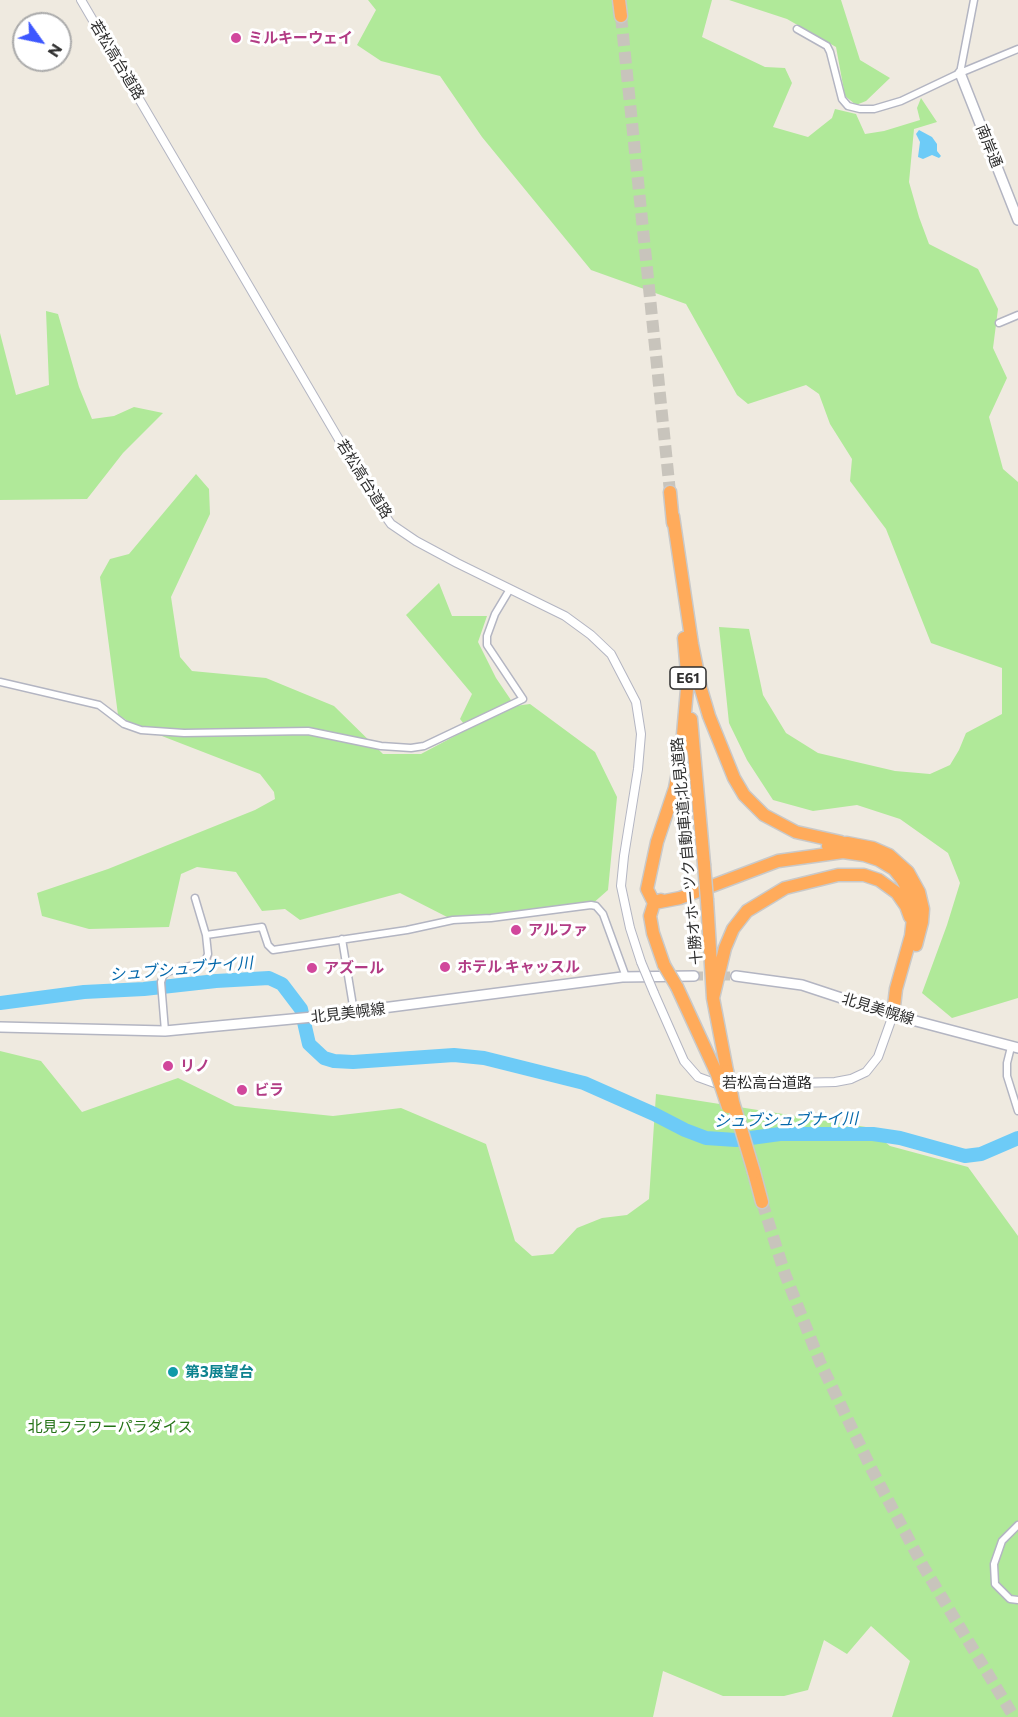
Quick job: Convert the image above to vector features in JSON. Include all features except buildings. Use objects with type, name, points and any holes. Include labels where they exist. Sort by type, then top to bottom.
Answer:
[{"type":"highway","points":[[619,0],[621,16]]},
{"type":"highway","name":"十勝オホーツク自動車道;北見道路","points":[[670,492],[704,864],[713,998],[722,1073],[734,1102],[760,1197]]},
{"type":"highway","points":[[673,516],[701,689],[709,716],[734,778],[744,795],[764,814],[796,832],[873,848],[889,855],[908,872],[919,892],[923,909],[922,922],[905,991],[893,1015]]},
{"type":"highway","points":[[688,678],[681,757],[675,788],[657,842],[647,889],[654,903],[650,916],[664,965],[722,1073]]},
{"type":"highway","points":[[654,903],[726,872],[780,854],[847,843]]},
{"type":"highway","points":[[654,903],[680,898],[778,861],[843,852],[879,860],[894,869],[902,879],[911,895],[914,910],[908,950],[896,989],[893,1015]]},
{"type":"highway","points":[[713,998],[725,948],[733,929],[747,911],[785,888],[838,875],[864,875],[879,880],[897,893],[906,906],[912,924]]},
{"type":"main road","name":"南岸通","points":[[960,72],[1018,220]]},
{"type":"main road","name":"北見美幌線","points":[[0,1027],[165,1031],[297,1019],[626,977],[694,976]]},
{"type":"main road","name":"北見美幌線","points":[[736,976],[802,986],[893,1015],[1015,1048]]},
{"type":"street","name":"若松高台道路","points":[[81,0],[378,506],[391,524],[416,542],[564,616],[591,635],[611,654],[636,702],[641,734],[621,886],[630,928],[641,962],[684,1061],[698,1077],[720,1085],[835,1082],[851,1079],[866,1072],[878,1057],[893,1015]]},
{"type":"street","points":[[960,72],[974,0]]},
{"type":"street","points":[[797,28],[827,46],[842,99],[848,106],[860,109],[874,109],[901,101],[960,72],[1018,49]]},
{"type":"street","points":[[999,323],[1018,315]]},
{"type":"street","points":[[0,682],[99,705],[124,724],[141,730],[184,733],[308,731],[381,746],[411,748],[424,746],[523,699],[487,645],[487,636],[495,614],[510,589]]},
{"type":"street","points":[[165,1031],[161,982],[163,976],[167,972],[201,963],[208,954],[206,935],[195,898]]},
{"type":"street","points":[[206,935],[262,927],[268,945],[273,950],[453,920],[491,918],[591,905],[596,906],[603,914],[626,977]]},
{"type":"street","points":[[342,939],[354,1012]]},
{"type":"street","points":[[1015,1048],[1007,1063],[1007,1076],[1018,1111]]},
{"type":"street","points":[[1018,1525],[1002,1541],[994,1564],[996,1584],[1010,1599],[1018,1600]]},
{"type":"green space","points":[[368,0],[712,0],[702,37],[765,67],[785,68],[792,83],[773,127],[808,137],[832,118],[835,109],[856,114],[865,134],[884,131],[920,120],[917,108],[921,98],[937,122],[914,129],[909,182],[929,244],[978,269],[998,309],[993,348],[1007,378],[989,417],[1003,469],[1018,482],[1018,998],[952,1018],[922,993],[960,883],[948,853],[900,819],[857,805],[813,811],[773,800],[747,760],[729,723],[719,627],[749,629],[763,695],[786,733],[818,753],[895,771],[930,774],[950,765],[966,733],[1002,714],[1002,668],[931,643],[886,529],[850,481],[852,459],[830,424],[819,394],[806,385],[748,404],[737,395],[686,304],[591,270],[482,137],[440,76],[381,61],[357,45],[376,10]]},
{"type":"green space","points":[[729,0],[841,0],[860,60],[890,78],[866,101],[856,105],[845,96],[836,47],[787,19]]},
{"type":"green space","points":[[46,311],[58,314],[79,387],[92,419],[114,416],[134,407],[163,413],[123,453],[87,499],[0,500],[0,333],[16,395],[49,385]]},
{"type":"green space","points":[[196,474],[209,489],[210,514],[171,597],[180,657],[192,671],[266,678],[334,706],[383,754],[421,754],[468,729],[460,719],[472,694],[406,615],[439,583],[452,616],[487,616],[478,642],[496,678],[515,706],[530,704],[595,752],[617,797],[608,890],[591,905],[453,920],[400,893],[300,920],[285,909],[262,911],[236,872],[197,867],[181,874],[169,927],[89,929],[42,916],[37,893],[108,869],[255,810],[275,799],[274,792],[260,774],[136,726],[118,715],[100,577],[110,559],[129,554]]},
{"type":"green space","name":"北見フラワーパラダイス","points":[[0,1051],[41,1061],[82,1112],[178,1078],[235,1106],[333,1116],[401,1108],[486,1144],[515,1241],[532,1256],[553,1254],[577,1228],[602,1218],[627,1215],[649,1199],[656,1094],[866,1127],[890,1146],[968,1167],[1018,1236],[1018,1717],[892,1717],[910,1661],[871,1626],[847,1654],[824,1640],[808,1690],[784,1696],[723,1696],[663,1671],[653,1717],[0,1717]]},
{"type":"water","points":[[919,130],[932,137],[937,144],[937,151],[941,156],[939,158],[932,155],[923,159],[918,157],[920,142],[916,134]]},
{"type":"waterway","name":"シュブシュブナイ川","points":[[0,1003],[84,992],[269,978],[282,984],[301,1009],[309,1044],[324,1058],[334,1061],[353,1062],[454,1055],[484,1058],[584,1083],[706,1138],[736,1140],[780,1134],[873,1134],[900,1138],[965,1156],[981,1154],[1018,1138]]},
{"type":"tunnel","points":[[621,16],[670,492]]},
{"type":"tunnel","points":[[694,976],[736,976]]},
{"type":"tunnel","points":[[762,1202],[785,1274],[820,1362],[871,1468],[923,1566],[1014,1717]]},
{"type":"place","name":"ミルキーウェイ","points":[[236,38]]},
{"type":"place","name":"アルファ","points":[[516,930]]},
{"type":"place","name":"ホテル キャッスル","points":[[445,967]]},
{"type":"place","name":"アズール","points":[[312,968]]},
{"type":"place","name":"リノ","points":[[168,1066]]},
{"type":"place","name":"ビラ","points":[[242,1090]]},
{"type":"place","name":"第3展望台","points":[[173,1372]]}]
